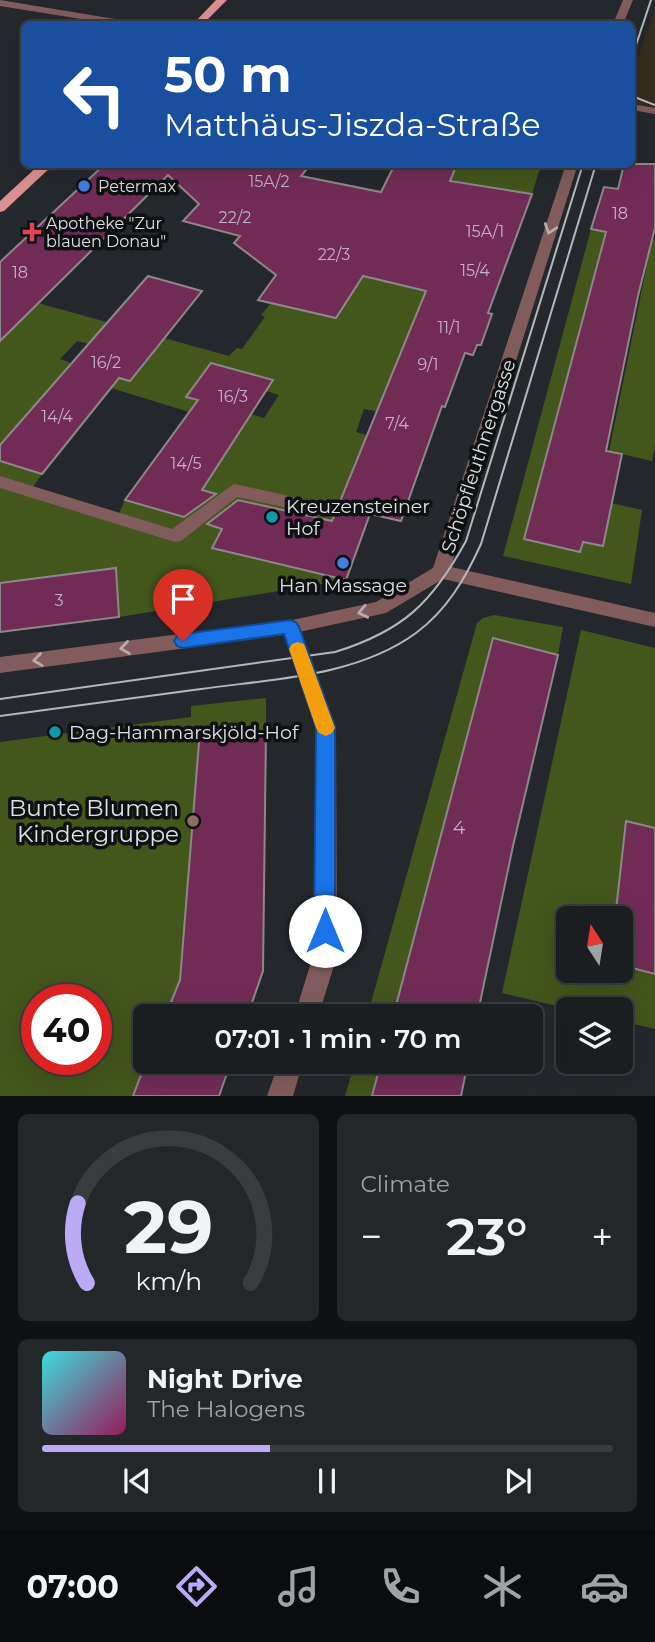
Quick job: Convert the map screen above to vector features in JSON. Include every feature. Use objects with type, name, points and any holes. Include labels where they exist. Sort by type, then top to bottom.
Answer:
[{"type":"main road","points":[[201,21],[222,0]]},
{"type":"main road","points":[[0,208],[44,168]]},
{"type":"street","points":[[619,21],[628,0]]},
{"type":"street","points":[[0,3],[109,21]]},
{"type":"street","points":[[635,108],[655,111]]},
{"type":"street","name":"Schöpfleuthnergasse","points":[[0,665],[290,627],[380,608],[441,572],[571,168]]},
{"type":"street","points":[[0,482],[175,536],[234,490],[321,509]]},
{"type":"street","points":[[441,572],[648,618]]},
{"type":"street","points":[[290,627],[326,727],[325,956],[310,1004]]},
{"type":"street","points":[[280,1096],[287,1074]]},
{"type":"shaded area","points":[[655,10],[655,108],[635,105],[635,66]]},
{"type":"green space","points":[[456,168],[540,168],[532,194],[450,181]]},
{"type":"green space","points":[[591,229],[605,232],[524,539],[579,552],[583,542],[603,546],[611,503],[642,510],[631,584],[503,556]]},
{"type":"green space","points":[[652,240],[655,240],[655,446],[652,461],[609,451]]},
{"type":"green space","points":[[369,266],[406,274],[399,285],[415,289],[441,282],[426,292],[376,411],[364,409],[356,432],[367,435],[332,521],[237,499],[212,547],[346,580],[119,617],[116,569],[0,583],[0,461],[42,474],[30,491],[117,518],[125,500],[184,517],[251,414],[264,418],[279,395],[266,391],[273,380],[222,366],[214,377],[203,374],[186,396],[197,400],[189,412],[111,388],[119,378],[130,381],[148,358],[77,341],[60,359],[71,363],[0,445],[0,341],[38,303],[229,356],[237,348],[242,349],[265,317],[261,315],[271,303],[336,318]]},
{"type":"green space","points":[[494,615],[563,627],[558,655],[493,639],[396,1004],[371,1004],[477,623]]},
{"type":"green space","points":[[581,630],[655,648],[655,1029],[633,1024],[633,997],[556,997],[556,1006],[502,993]]},
{"type":"green space","points":[[266,698],[266,730],[200,730],[180,980],[170,1004],[133,1004],[133,1074],[141,1074],[133,1096],[0,1096],[0,742],[191,717],[191,706]]},
{"type":"green space","points":[[351,1074],[378,1074],[372,1096],[345,1096]]},
{"type":"building","points":[[635,164],[655,164],[655,228],[606,451],[622,454],[603,546],[583,542],[580,552],[524,539],[606,232],[591,229],[604,187],[618,189],[623,168],[635,168]]},
{"type":"building","points":[[101,168],[308,168],[301,176],[381,192],[393,168],[455,168],[450,181],[532,194],[488,313],[492,314],[481,345],[477,345],[473,355],[465,353],[445,407],[442,406],[401,521],[370,514],[346,580],[212,548],[222,529],[207,524],[238,500],[332,521],[426,291],[363,276],[336,318],[258,300],[276,275],[234,243],[240,236],[183,221],[199,204],[168,175],[0,341],[0,262]]},
{"type":"building","points":[[148,276],[202,291],[130,381],[119,378],[42,474],[0,461],[0,445]]},
{"type":"building","points":[[211,363],[273,380],[202,490],[216,494],[184,517],[125,500],[198,400],[186,397]]},
{"type":"building","points":[[116,568],[119,617],[0,632],[0,583]]},
{"type":"building","points":[[493,638],[558,655],[513,846],[480,1004],[396,1004]]},
{"type":"building","points":[[200,730],[266,730],[263,971],[252,1004],[170,1004],[180,980]]},
{"type":"building","points":[[626,821],[655,828],[655,974],[634,968],[634,906],[616,906]]},
{"type":"building","points":[[141,1074],[227,1074],[219,1096],[133,1096]]},
{"type":"building","points":[[378,1074],[466,1074],[461,1096],[372,1096]]},
{"type":"tram line","points":[[635,48],[651,0]]},
{"type":"tram line","points":[[635,97],[655,105]]},
{"type":"tram line","points":[[0,699],[335,652],[379,635],[413,612],[441,582],[466,541],[582,168]]},
{"type":"tram line","points":[[0,716],[312,674],[367,659],[392,648],[427,624],[454,593],[481,544],[595,168]]},
{"type":"slow traffic","points":[[298,649],[326,728]]},
{"type":"place","name":"Petermax","points":[[84,186]]},
{"type":"place","name":"Apotheke \"Zur blauen Donau\"","points":[[32,232]]},
{"type":"place","name":"Kreuzensteiner Hof","points":[[272,517]]},
{"type":"place","name":"Han Massage","points":[[343,563]]},
{"type":"place","name":"Dag-Hammarskjöld-Hof","points":[[55,732]]},
{"type":"place","name":"Bunte Blumen Kindergruppe","points":[[193,821]]},
{"type":"route","points":[[183,641],[290,627],[326,727],[325,931]]}]
